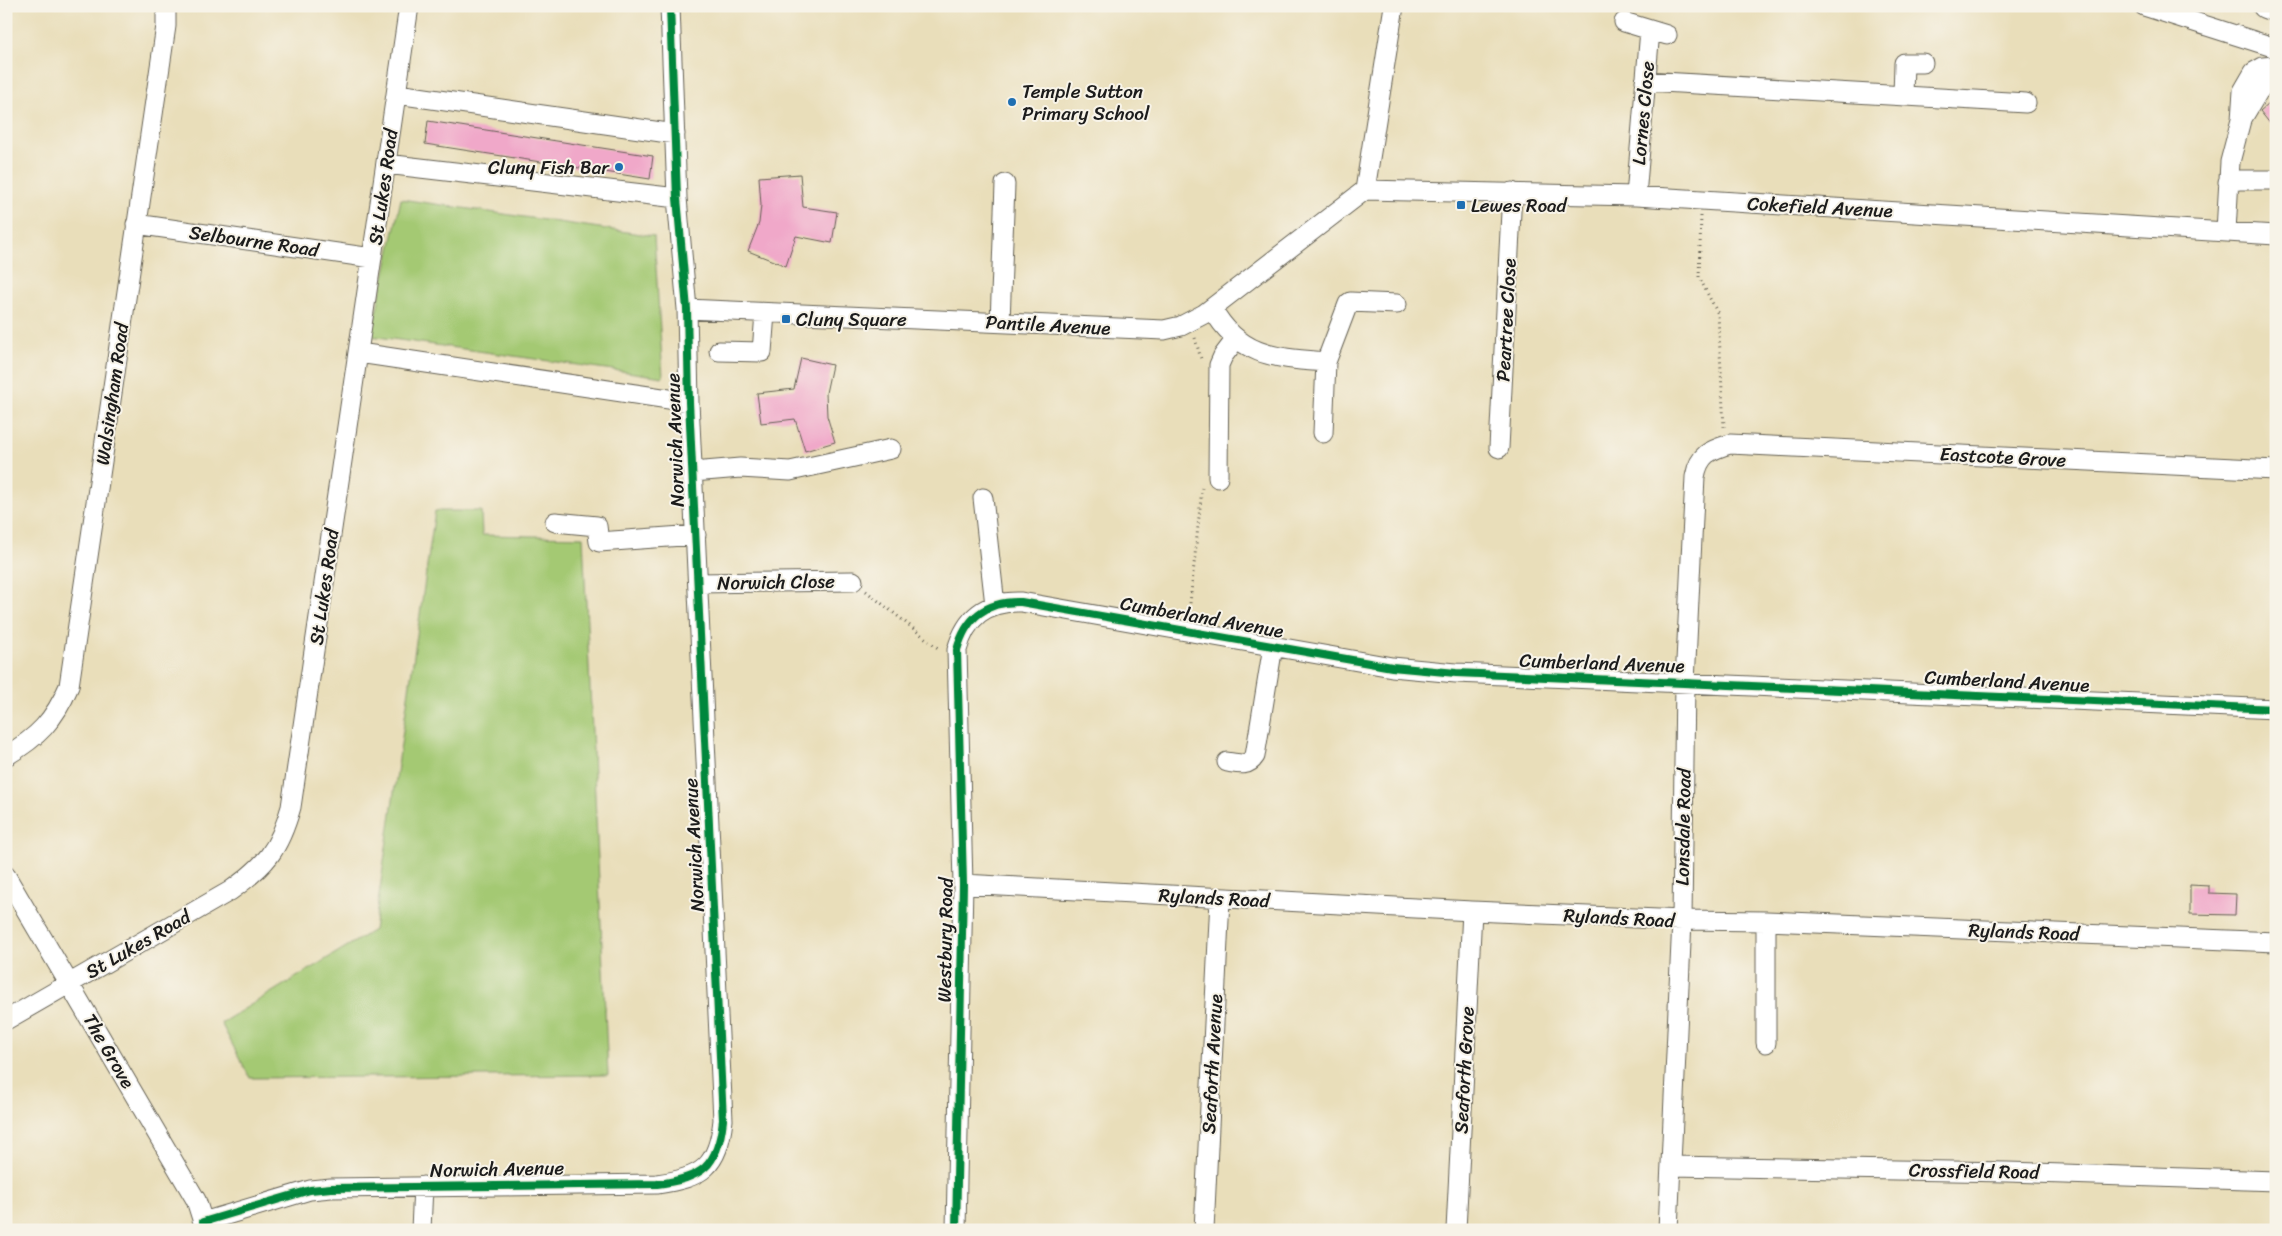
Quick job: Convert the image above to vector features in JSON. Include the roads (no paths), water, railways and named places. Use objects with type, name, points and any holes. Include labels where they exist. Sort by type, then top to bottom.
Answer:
[{"type":"main road","points":[[2265,6],[2276,10]]},
{"type":"street","name":"Walsingham Road","points":[[6,756],[43,730],[55,715],[69,686],[166,26],[166,6]]},
{"type":"street","name":"St Lukes Road","points":[[6,1020],[230,891],[261,866],[277,846],[291,807],[409,6]]},
{"type":"street","name":"Norwich Avenue","points":[[203,1226],[310,1190],[331,1188],[657,1184],[677,1181],[696,1175],[711,1162],[720,1143],[722,1110],[689,402],[687,309],[677,198],[670,6]]},
{"type":"street","points":[[1365,190],[1394,6]]},
{"type":"street","points":[[2144,6],[2276,48]]},
{"type":"street","name":"Lornes Close","points":[[1624,22],[1658,32],[1645,81],[1636,196]]},
{"type":"street","points":[[1903,96],[1904,63],[1923,63]]},
{"type":"street","points":[[2241,120],[2240,103],[2247,81],[2254,72],[2263,67],[2276,66]]},
{"type":"street","points":[[2226,231],[2230,162],[2241,120],[2258,92],[2276,72]]},
{"type":"street","points":[[1645,81],[2026,103]]},
{"type":"street","points":[[397,94],[676,134]]},
{"type":"street","points":[[386,164],[677,198]]},
{"type":"street","points":[[2228,182],[2276,180]]},
{"type":"street","points":[[1000,323],[1005,184]]},
{"type":"street","name":"Cokefield Avenue","points":[[1365,190],[1636,196],[2276,235]]},
{"type":"street","name":"Pantile Avenue","points":[[687,309],[1164,330],[1190,321],[1212,308],[1365,190]]},
{"type":"street","name":"Peartree Close","points":[[1499,448],[1512,192]]},
{"type":"street","name":"Selbourne Road","points":[[136,224],[372,258]]},
{"type":"street","points":[[1323,433],[1326,362],[1350,302],[1397,304]]},
{"type":"street","points":[[1212,308],[1218,319],[1236,339],[1251,349],[1264,355],[1282,359],[1326,362]]},
{"type":"street","points":[[719,351],[762,352],[765,312]]},
{"type":"street","points":[[1210,478],[1219,365],[1223,356],[1236,339]]},
{"type":"street","points":[[359,353],[689,402]]},
{"type":"street","name":"Eastcote Grove","points":[[1728,444],[2276,470]]},
{"type":"street","name":"Lonsdale Road","points":[[1668,1230],[1682,920],[1686,682],[1695,477],[1697,464],[1704,455],[1728,444]]},
{"type":"street","points":[[693,472],[740,468],[790,471],[891,450]]},
{"type":"street","points":[[983,498],[995,605]]},
{"type":"street","points":[[555,522],[597,526],[599,542],[696,535]]},
{"type":"street","name":"Norwich Close","points":[[698,583],[853,581]]},
{"type":"street","name":"Cumberland Avenue","points":[[957,656],[961,634],[978,613],[995,605],[1007,602],[1021,602],[1410,669],[2276,709]]},
{"type":"street","points":[[1227,762],[1249,763],[1255,756],[1273,646]]},
{"type":"street","name":"Westbury Road","points":[[956,1230],[962,884],[957,656]]},
{"type":"street","name":"The Grove","points":[[6,876],[196,1200],[203,1226]]},
{"type":"street","name":"Rylands Road","points":[[962,884],[1472,911],[2276,942]]},
{"type":"street","name":"Seaforth Avenue","points":[[1204,1230],[1220,899]]},
{"type":"street","name":"Seaforth Grove","points":[[1456,1230],[1472,911]]},
{"type":"street","points":[[1766,921],[1766,1043]]},
{"type":"street","name":"Crossfield Road","points":[[1671,1166],[2007,1172],[2276,1181]]},
{"type":"street","points":[[421,1230],[423,1186]]},
{"type":"place","name":"Temple Sutton Primary School","points":[[1012,102]]},
{"type":"place","name":"Cluny Fish Bar","points":[[619,167]]},
{"type":"place","name":"Lewes Road","points":[[1461,205]]},
{"type":"place","name":"Cluny Square","points":[[786,319]]}]
